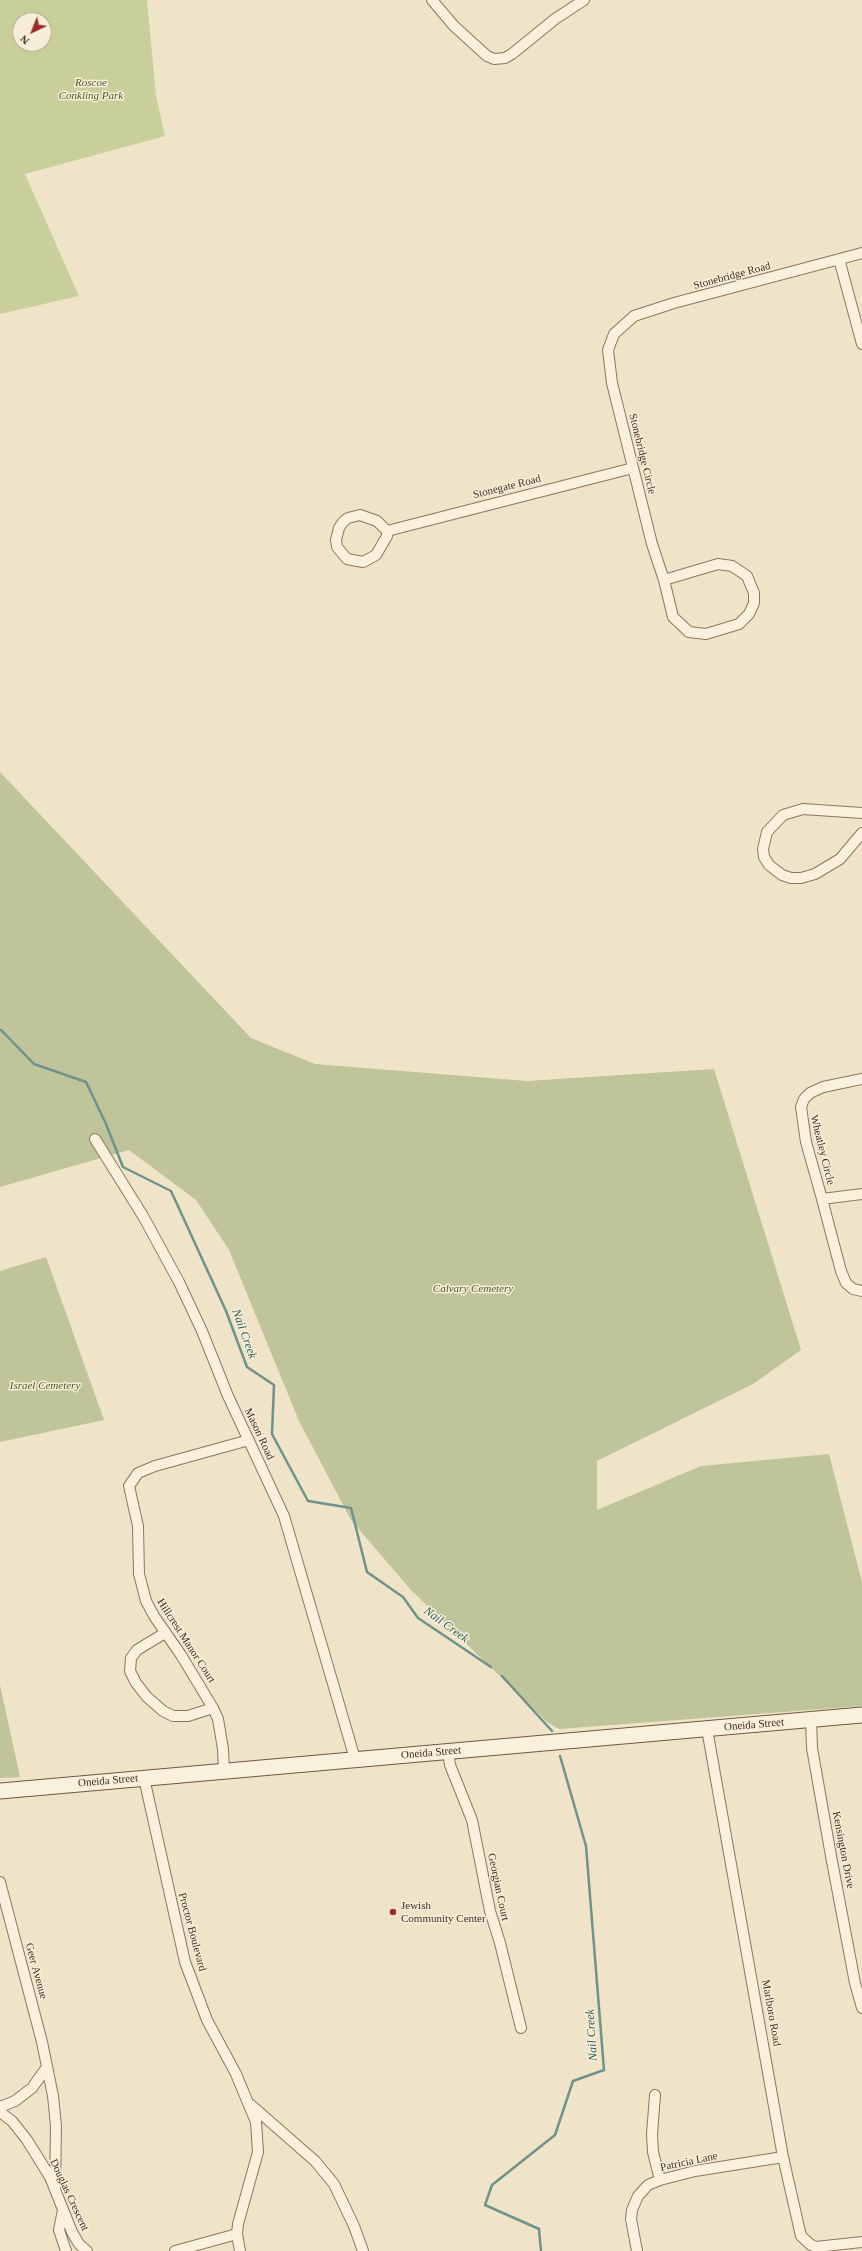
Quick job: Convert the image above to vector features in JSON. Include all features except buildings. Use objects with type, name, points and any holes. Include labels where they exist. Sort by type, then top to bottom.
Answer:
[{"type":"street","points":[[432,0],[454,26],[487,56],[494,59],[505,58],[512,54],[555,19],[584,0]]},
{"type":"street","name":"Stonebridge Road","points":[[614,334],[621,326],[638,315],[674,303],[862,253]]},
{"type":"street","points":[[839,259],[862,344]]},
{"type":"street","name":"Stonebridge Circle","points":[[614,334],[608,350],[609,362],[652,544],[664,580],[673,617],[684,628],[698,634],[719,631],[739,624],[749,614],[754,603],[752,583],[740,570],[732,566],[718,564],[707,566],[664,580]]},
{"type":"street","name":"Stonegate Road","points":[[387,531],[633,468]]},
{"type":"street","points":[[360,515],[377,521],[387,531],[387,536],[381,548],[370,560],[363,562],[347,559],[337,547],[336,540],[339,528],[343,522],[353,516],[360,515]]},
{"type":"street","points":[[862,813],[803,810],[782,815],[767,832],[763,849],[764,857],[769,865],[782,875],[791,878],[801,878],[815,874],[840,859],[862,833]]},
{"type":"street","name":"Wheatley Circle","points":[[862,1079],[817,1090],[804,1098],[801,1114],[806,1142],[841,1271],[846,1282],[853,1289],[862,1291]]},
{"type":"street","name":"Mason Road","points":[[95,1138],[143,1216],[179,1282],[202,1331],[228,1396],[284,1516],[356,1759]]},
{"type":"street","name":"Wheatley Circle","points":[[822,1198],[862,1194]]},
{"type":"street","name":"Hillcrest Manor Court","points":[[224,1771],[223,1749],[218,1719],[181,1655],[151,1611],[141,1585],[139,1574],[138,1526],[129,1486],[138,1473],[155,1466],[249,1440]]},
{"type":"street","points":[[165,1633],[137,1650],[131,1658],[130,1671],[136,1683],[147,1697],[163,1711],[173,1716],[188,1716],[213,1708]]},
{"type":"street","name":"Oneida Street","points":[[0,1791],[862,1715]]},
{"type":"street","name":"Kensington Drive","points":[[811,1719],[812,1748],[831,1856],[855,1983],[862,2008]]},
{"type":"street","name":"Marlboro Road","points":[[707,1729],[783,2157],[801,2236],[810,2245],[816,2247],[862,2242]]},
{"type":"street","name":"Georgian Court","points":[[448,1751],[450,1764],[472,1820],[490,1911],[521,2028]]},
{"type":"street","name":"Proctor Boulevard","points":[[144,1778],[185,1962],[206,2020],[250,2105],[256,2122],[258,2152],[241,2208],[237,2234],[240,2251]]},
{"type":"street","name":"Geer Avenue","points":[[0,1882],[53,2096],[56,2126],[55,2190]]},
{"type":"street","points":[[0,2107],[15,2101],[32,2088],[47,2067]]},
{"type":"street","points":[[655,2094],[652,2134],[653,2152],[660,2180]]},
{"type":"street","name":"Proctor Boulevard","points":[[250,2105],[315,2161],[334,2184],[354,2226],[363,2251]]},
{"type":"street","name":"Douglas Crescent","points":[[0,2112],[12,2121],[27,2140],[50,2177],[72,2232],[79,2244],[87,2251]]},
{"type":"street","name":"Patricia Lane","points":[[637,2251],[631,2219],[632,2210],[642,2190],[660,2180],[695,2171],[783,2157]]},
{"type":"street","points":[[63,2210],[59,2230],[66,2251]]},
{"type":"street","points":[[175,2251],[237,2234]]},
{"type":"green space","name":"Roscoe Conkling Park","points":[[0,0],[147,0],[156,96],[165,136],[25,174],[79,296],[0,314]]},
{"type":"green space","name":"Calvary Cemetery","points":[[0,772],[251,1038],[315,1064],[527,1081],[714,1069],[801,1350],[753,1384],[597,1461],[597,1510],[701,1466],[829,1454],[862,1582],[862,1706],[559,1729],[547,1722],[410,1589],[351,1520],[299,1421],[229,1250],[196,1200],[129,1150],[0,1187]]},
{"type":"green space","name":"Israel Cemetery","points":[[46,1257],[104,1420],[0,1442],[0,1271]]},
{"type":"green space","points":[[0,1685],[20,1777],[0,1778]]},
{"type":"waterway","name":"Nail Creek","points":[[1,1030],[34,1064],[86,1082],[106,1124],[123,1167],[171,1191],[226,1311],[247,1367],[274,1385],[272,1434],[308,1501],[351,1508],[367,1572],[403,1597],[418,1618],[491,1667]]},
{"type":"waterway","name":"Nail Creek","points":[[502,1676],[552,1731]]},
{"type":"waterway","name":"Nail Creek","points":[[541,2251],[539,2229],[485,2205],[492,2185],[555,2135],[573,2081],[604,2070],[586,1846],[560,1756]]},
{"type":"place","name":"Jewish Community Center","points":[[393,1912]]}]
